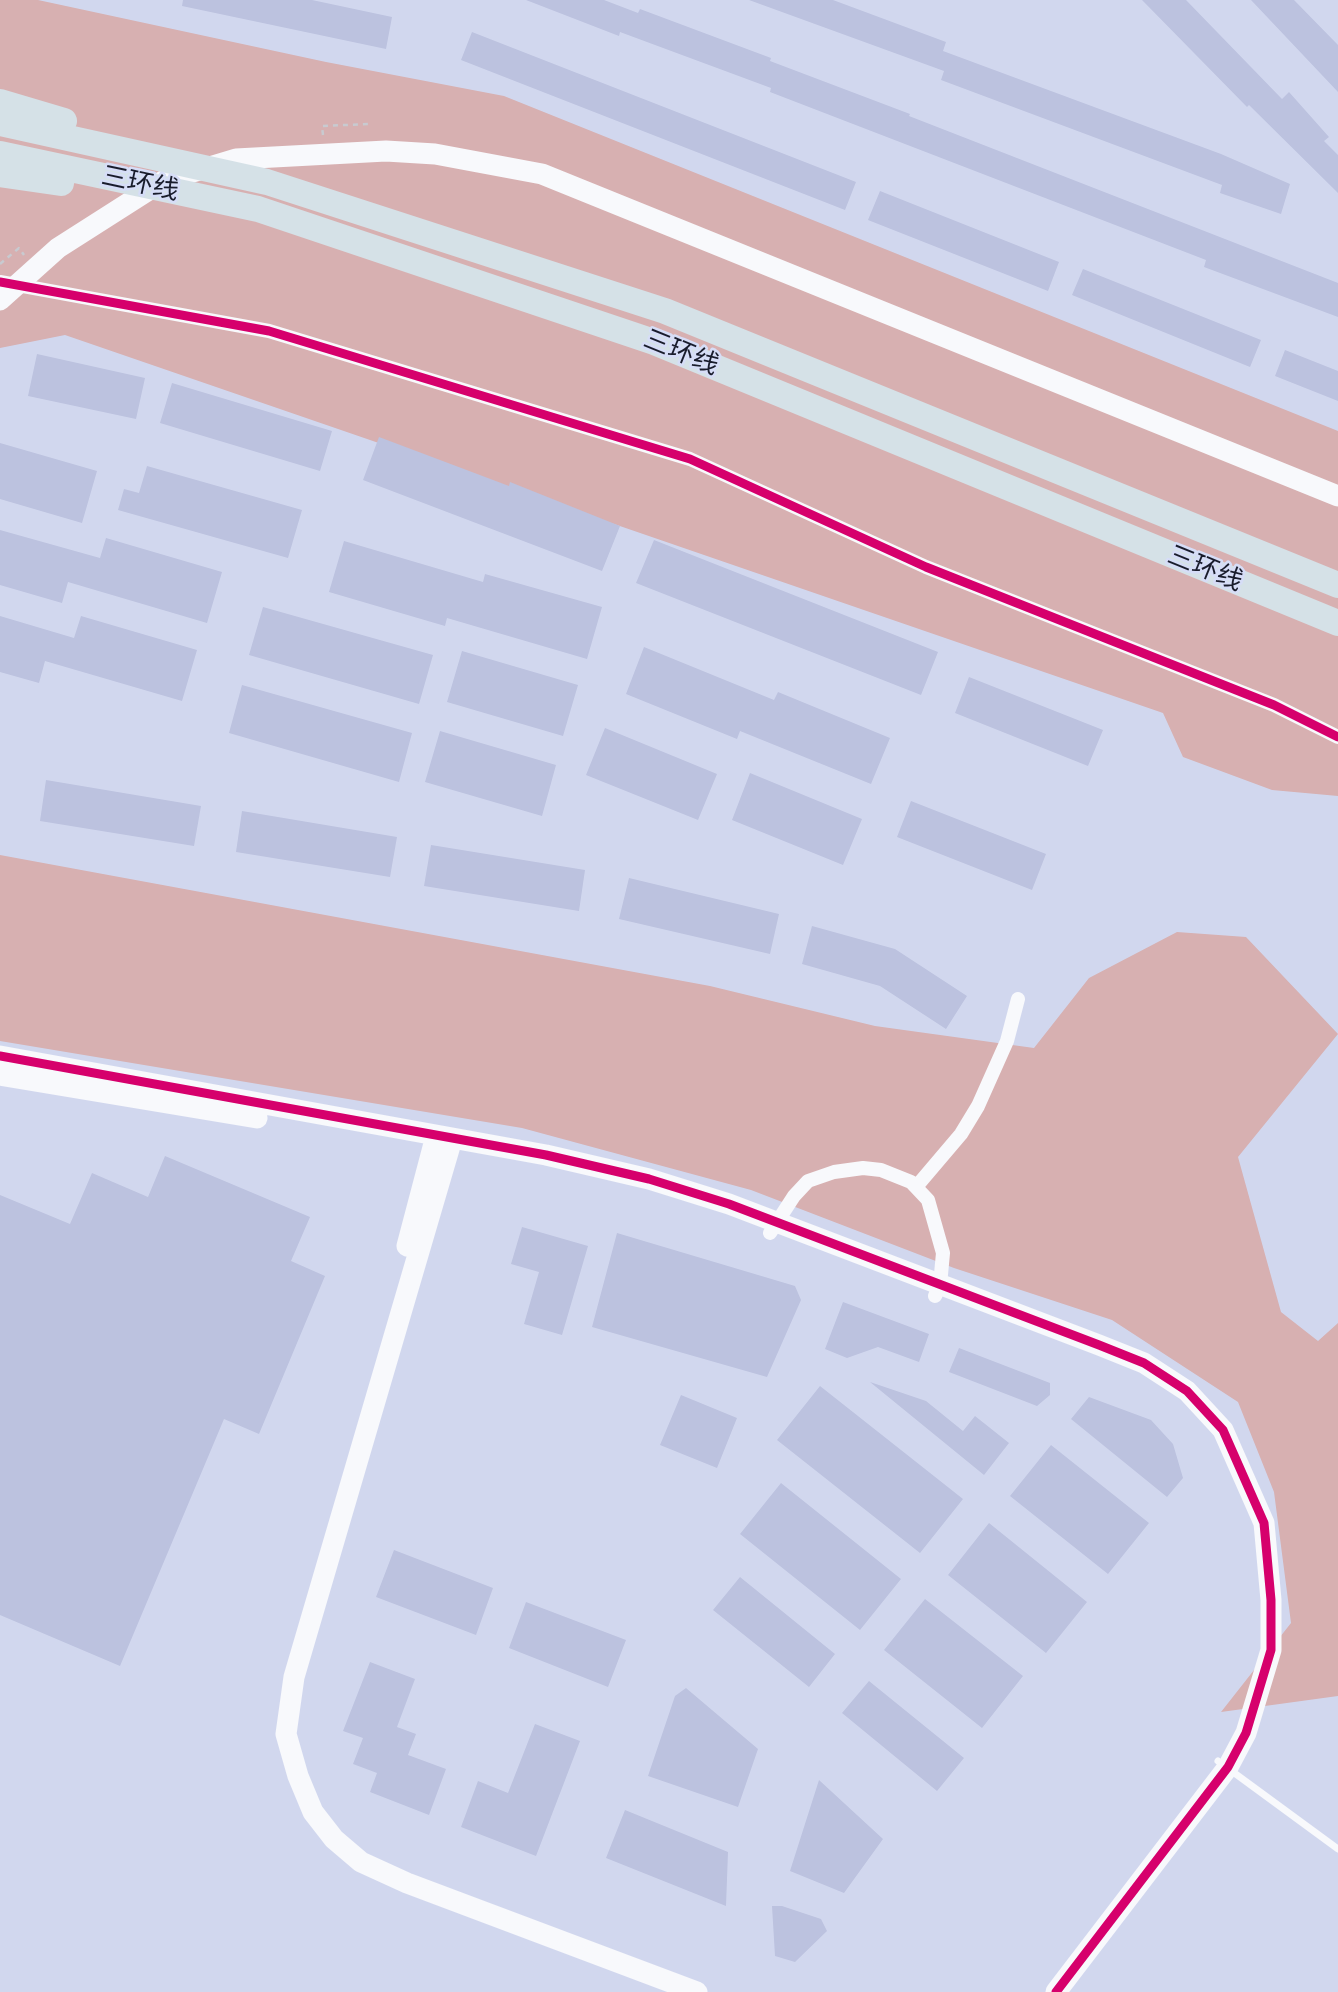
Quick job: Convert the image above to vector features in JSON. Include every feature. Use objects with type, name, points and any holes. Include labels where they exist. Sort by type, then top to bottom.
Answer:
[{"type":"highway","points":[[0,102],[267,182]]},
{"type":"highway","name":"三环线","points":[[0,123],[267,182],[664,311],[1338,585]]},
{"type":"highway","name":"三环线","points":[[0,154],[258,209],[654,342],[1338,623]]},
{"type":"highway","points":[[0,174],[258,209]]},
{"type":"highway","points":[[1155,511],[1232,526],[1338,569]]},
{"type":"street","points":[[0,300],[58,248],[163,181],[236,159],[386,151],[435,154],[542,174],[1338,496]]},
{"type":"street","points":[[0,282],[269,331],[690,460],[926,567],[1273,705],[1338,737]]},
{"type":"street","points":[[916,1187],[961,1134],[978,1106],[1007,1041],[1018,999]]},
{"type":"street","points":[[0,1056],[443,1144],[646,1191],[773,1228],[938,1290],[1139,1374],[1179,1400],[1212,1437],[1251,1526],[1258,1601],[1258,1648],[1249,1687],[1223,1764],[1056,1992]]},
{"type":"street","points":[[0,1075],[443,1144]]},
{"type":"street","points":[[443,1144],[286,1675],[278,1734],[290,1779],[306,1816],[328,1845],[357,1868],[404,1891],[675,1992]]},
{"type":"street","points":[[443,1144],[294,1677],[286,1734],[298,1776],[313,1812],[334,1839],[361,1862],[407,1883],[697,1992]]},
{"type":"street","points":[[773,1228],[808,1181],[834,1171],[863,1168],[881,1170],[911,1182],[928,1200],[937,1223],[943,1253],[938,1290]]},
{"type":"street","points":[[1041,1992],[1223,1764]]},
{"type":"lane","points":[[1223,1764],[1338,1849]]},
{"type":"path","points":[[326,154],[322,126],[369,124]]},
{"type":"shaded area","points":[[0,0],[38,0],[326,62],[504,96],[1338,431],[1338,796],[1272,790],[1183,757],[1163,713],[65,335],[0,348]]},
{"type":"shaded area","points":[[0,855],[710,986],[875,1026],[1034,1048],[1089,978],[1177,932],[1246,937],[1338,1034],[1238,1157],[1281,1312],[1318,1341],[1338,1323],[1338,1696],[1221,1712],[1291,1623],[1274,1492],[1238,1402],[1112,1320],[954,1268],[751,1190],[522,1128],[0,1041]]},
{"type":"building","points":[[183,0],[312,0],[392,17],[386,49],[182,6]]},
{"type":"building","points":[[526,0],[604,0],[638,13],[640,9],[771,58],[770,61],[1338,283],[1338,317],[1204,267],[1206,260],[770,92],[771,88],[620,32],[619,36]]},
{"type":"building","points":[[749,0],[833,0],[946,42],[943,51],[1221,154],[1290,184],[1281,214],[1220,193],[1222,185],[941,80],[944,71]]},
{"type":"building","points":[[1142,0],[1186,0],[1282,99],[1289,92],[1329,137],[1324,141],[1338,155],[1338,193],[1249,105],[1247,107]]},
{"type":"building","points":[[1251,0],[1294,0],[1338,45],[1338,92]]},
{"type":"building","points":[[472,32],[856,182],[845,210],[461,60]]},
{"type":"building","points":[[880,191],[1059,262],[1048,291],[868,220]]},
{"type":"building","points":[[1083,269],[1261,340],[1250,367],[1072,295]]},
{"type":"building","points":[[1285,350],[1338,371],[1338,401],[1275,376]]},
{"type":"building","points":[[37,354],[145,378],[136,419],[28,396]]},
{"type":"building","points":[[172,383],[332,431],[320,471],[160,423]]},
{"type":"building","points":[[379,437],[509,486],[510,482],[620,526],[602,571],[363,480]]},
{"type":"building","points":[[0,443],[97,471],[82,523],[0,499]]},
{"type":"building","points":[[147,466],[302,510],[288,558],[118,510],[124,489],[139,493]]},
{"type":"building","points":[[0,530],[100,558],[106,538],[222,572],[207,623],[68,582],[62,603],[0,585]]},
{"type":"building","points":[[654,540],[938,652],[921,695],[636,583]]},
{"type":"building","points":[[344,541],[483,582],[485,574],[602,607],[587,659],[447,618],[445,626],[329,592]]},
{"type":"building","points":[[263,607],[433,655],[419,704],[249,655]]},
{"type":"building","points":[[0,616],[74,638],[81,616],[197,650],[182,701],[45,661],[39,683],[0,672]]},
{"type":"building","points":[[644,647],[774,700],[778,692],[890,738],[871,784],[740,731],[737,739],[626,694]]},
{"type":"building","points":[[462,651],[578,685],[563,736],[447,702]]},
{"type":"building","points":[[969,677],[1103,730],[1088,766],[955,713]]},
{"type":"building","points":[[242,685],[412,733],[399,782],[229,733]]},
{"type":"building","points":[[605,728],[717,774],[698,820],[586,775]]},
{"type":"building","points":[[440,731],[556,765],[542,816],[425,782]]},
{"type":"building","points":[[750,773],[862,819],[843,865],[732,820]]},
{"type":"building","points":[[46,780],[201,806],[194,846],[40,821]]},
{"type":"building","points":[[911,801],[1046,854],[1032,890],[897,837]]},
{"type":"building","points":[[242,811],[397,837],[390,877],[236,852]]},
{"type":"building","points":[[431,845],[585,870],[579,911],[424,886]]},
{"type":"building","points":[[629,878],[779,914],[770,954],[619,919]]},
{"type":"building","points":[[812,926],[895,949],[967,996],[946,1029],[880,986],[802,964]]},
{"type":"building","points":[[165,1156],[310,1217],[291,1261],[325,1276],[259,1434],[224,1419],[120,1666],[0,1615],[0,1195],[70,1224],[92,1173],[148,1197]]},
{"type":"building","points":[[522,1227],[588,1246],[562,1335],[524,1324],[539,1272],[511,1264]]},
{"type":"building","points":[[617,1233],[795,1286],[801,1300],[767,1377],[592,1327]]},
{"type":"building","points":[[843,1302],[929,1334],[919,1362],[878,1347],[847,1358],[825,1349]]},
{"type":"building","points":[[959,1348],[1050,1383],[1050,1395],[1037,1406],[949,1372]]},
{"type":"building","points":[[870,1382],[926,1401],[963,1431],[975,1416],[1009,1443],[984,1475]]},
{"type":"building","points":[[820,1386],[963,1499],[920,1553],[777,1440]]},
{"type":"building","points":[[681,1395],[737,1418],[717,1468],[660,1445]]},
{"type":"building","points":[[1089,1397],[1151,1420],[1173,1444],[1183,1478],[1167,1497],[1071,1419]]},
{"type":"building","points":[[1051,1445],[1149,1523],[1108,1574],[1010,1496]]},
{"type":"building","points":[[781,1483],[901,1579],[860,1630],[740,1534]]},
{"type":"building","points":[[989,1523],[1087,1602],[1046,1653],[948,1575]]},
{"type":"building","points":[[394,1550],[493,1588],[476,1635],[376,1597]]},
{"type":"building","points":[[740,1577],[835,1654],[809,1687],[713,1610]]},
{"type":"building","points":[[925,1599],[1023,1676],[982,1728],[884,1650]]},
{"type":"building","points":[[526,1602],[626,1640],[608,1687],[509,1648]]},
{"type":"building","points":[[370,1662],[415,1679],[397,1727],[416,1734],[408,1755],[446,1769],[429,1815],[370,1792],[377,1773],[353,1764],[363,1738],[343,1731]]},
{"type":"building","points":[[869,1681],[964,1758],[937,1791],[842,1713]]},
{"type":"building","points":[[686,1688],[758,1749],[738,1807],[648,1776],[675,1696]]},
{"type":"building","points":[[535,1724],[580,1741],[536,1856],[461,1827],[478,1781],[508,1793]]},
{"type":"building","points":[[819,1780],[883,1839],[844,1893],[790,1871]]},
{"type":"building","points":[[625,1810],[728,1852],[726,1906],[606,1858]]},
{"type":"building","points":[[772,1906],[782,1906],[821,1919],[827,1931],[795,1962],[775,1956]]},
{"type":"cycle path","points":[[0,282],[269,331],[690,459],[926,567],[1274,705],[1338,737]]},
{"type":"cycle path","points":[[0,1056],[546,1155],[649,1179],[729,1204],[1099,1345],[1144,1363],[1187,1391],[1223,1430],[1264,1523],[1271,1600],[1271,1650],[1246,1733],[1228,1767],[1056,1992]]}]
